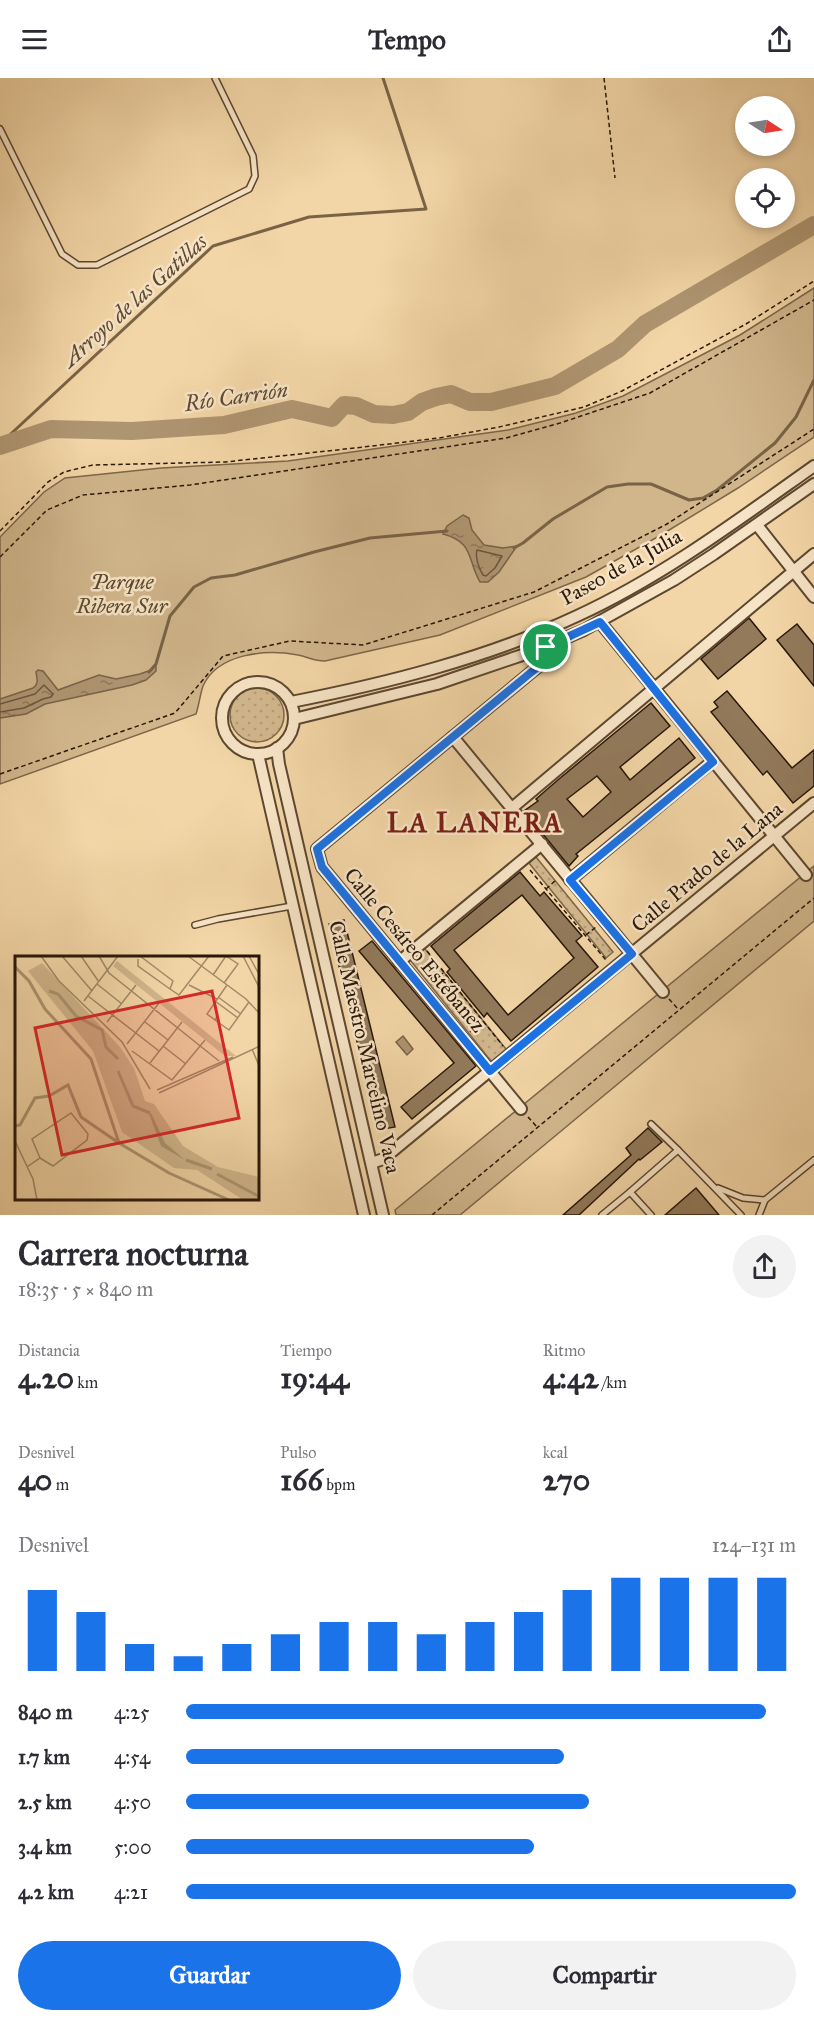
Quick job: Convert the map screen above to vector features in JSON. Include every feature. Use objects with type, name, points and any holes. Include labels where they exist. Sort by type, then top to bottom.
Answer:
[{"type":"street","name":"Paseo de la Julia","points":[[291,702],[377,684],[455,662],[504,646],[577,616],[617,596],[719,534],[814,466]]},
{"type":"street","name":"Paseo de la Julia","points":[[294,719],[437,684],[546,647],[600,622],[674,580],[814,484]]},
{"type":"street","points":[[757,525],[814,597]]},
{"type":"street","points":[[512,808],[814,554]]},
{"type":"street","points":[[600,622],[806,875]]},
{"type":"street","points":[[546,647],[540,665],[453,737],[663,992]]},
{"type":"street","points":[[251,682],[268,682],[279,688],[291,702],[294,719],[289,736],[277,748],[258,754],[241,750],[232,744],[226,736],[221,716],[223,705],[229,694],[239,686],[251,682]]},
{"type":"street","name":"Calle Cesáreo Estébanez","points":[[453,737],[317,849],[322,867],[521,1109]]},
{"type":"street","name":"Calle Maestro Marcelino Vaca","points":[[277,748],[281,776],[383,1215]]},
{"type":"street","name":"Calle Maestro Marcelino Vaca","points":[[258,754],[364,1215]]},
{"type":"street","points":[[570,880],[713,762]]},
{"type":"street","name":"Calle Prado de la Lana","points":[[372,1163],[383,1159],[814,803]]},
{"type":"street","points":[[399,962],[542,844]]},
{"type":"lane","points":[[0,129],[62,254],[78,265],[97,265],[249,189],[255,176],[253,156],[215,78]]},
{"type":"lane","points":[[195,925],[292,906]]},
{"type":"lane","points":[[651,1124],[741,1215]]},
{"type":"lane","points":[[602,1215],[678,1150]]},
{"type":"lane","points":[[759,1215],[765,1200],[814,1160]]},
{"type":"lane","points":[[715,1187],[743,1198],[765,1200]]},
{"type":"lane","points":[[630,1192],[651,1215]]},
{"type":"path","points":[[604,78],[615,177]]},
{"type":"path","points":[[0,531],[48,482],[64,472],[93,465],[225,462],[355,448],[449,436],[584,407],[622,391],[746,324],[814,281]]},
{"type":"path","points":[[0,557],[47,510],[83,495],[190,485],[506,438],[560,423],[650,393],[814,300]]},
{"type":"path","points":[[0,774],[175,713],[223,656],[290,641],[363,645],[534,592],[667,524],[814,429]]},
{"type":"path","points":[[521,860],[614,969]]},
{"type":"path","points":[[546,889],[557,880]]},
{"type":"path","points":[[432,1215],[814,898]]},
{"type":"path","points":[[586,935],[596,927]]},
{"type":"path","points":[[421,944],[510,1054]]},
{"type":"path","points":[[430,985],[444,972]]},
{"type":"path","points":[[663,992],[679,1010]]},
{"type":"path","points":[[468,1033],[483,1021]]},
{"type":"path","points":[[521,1109],[538,1128]]},
{"type":"green space","name":"Parque Ribera Sur","points":[[814,288],[814,437],[738,488],[661,535],[586,577],[440,635],[325,661],[285,653],[258,653],[231,660],[210,675],[203,686],[196,714],[0,784],[0,537],[44,492],[65,478],[161,468],[288,461],[508,430],[576,413],[623,396],[740,335]]},
{"type":"green space","points":[[252,688],[262,688],[272,692],[280,700],[284,715],[280,730],[272,738],[262,742],[252,742],[242,738],[234,730],[230,720],[230,710],[234,700],[242,692]]},
{"type":"green space","points":[[536,857],[613,952],[606,958],[529,863]]},
{"type":"green space","points":[[814,866],[814,921],[460,1215],[396,1215],[395,1210]]},
{"type":"green space","points":[[421,944],[510,1054],[495,1066],[407,956]]},
{"type":"water","points":[[463,515],[469,518],[472,530],[484,545],[503,548],[517,546],[499,572],[488,582],[480,582],[465,547],[453,537],[443,534],[447,526]]},
{"type":"water","points":[[156,664],[156,671],[146,680],[132,685],[45,704],[26,714],[0,718],[0,699],[33,688],[37,683],[36,672],[38,670],[43,671],[58,690],[99,675],[116,679],[140,674],[151,670]]},
{"type":"water","points":[[403,1036],[413,1049],[407,1055],[396,1042]]},
{"type":"building","points":[[749,618],[766,639],[718,679],[701,659]]},
{"type":"building","points":[[797,624],[814,645],[814,686],[777,640]]},
{"type":"building","points":[[727,691],[792,768],[814,750],[814,786],[793,803],[767,771],[763,775],[711,712],[718,707],[714,702]]},
{"type":"building","points":[[651,703],[670,726],[620,767],[630,780],[679,738],[695,758],[576,854],[578,856],[569,866],[524,811],[538,801],[536,799]],"holes":[[[597,776],[611,792],[583,817],[567,799]]]},
{"type":"building","points":[[520,872],[540,896],[544,892],[582,936],[576,941],[598,967],[511,1041],[487,1013],[484,1017],[447,972],[450,969],[431,946]],"holes":[[[522,895],[574,958],[508,1015],[454,950]]]},
{"type":"building","points":[[344,920],[395,1127],[378,1130],[329,924]]},
{"type":"building","points":[[372,941],[476,1066],[412,1119],[401,1107],[454,1063],[359,951]]},
{"type":"building","points":[[648,1128],[662,1142],[639,1159],[579,1215],[563,1215],[631,1155],[626,1148]]},
{"type":"building","points":[[696,1188],[719,1215],[665,1215]]},
{"type":"waterway","name":"Arroyo de las Gatillas","points":[[0,444],[213,246],[309,217],[426,209],[383,78]]},
{"type":"waterway","name":"Río Carrión","points":[[0,446],[51,429],[132,431],[224,425],[292,409],[332,418],[344,405],[356,406],[374,414],[393,415],[408,412],[422,402],[451,394],[470,402],[491,402],[555,386],[618,349],[645,324],[814,225]]},
{"type":"waterway","points":[[514,548],[553,519],[607,487],[651,484],[689,500],[703,498],[717,490],[775,443],[796,417],[814,380]]},
{"type":"waterway","points":[[149,672],[156,664],[170,616],[194,587],[211,578],[235,575],[370,538],[447,531]]},
{"type":"district","name":"LA LANERA","points":[[475,823]]},
{"type":"route","points":[[600,622],[713,762],[570,880],[632,954],[490,1071],[322,867],[317,849],[540,665],[546,647],[600,622]]}]
